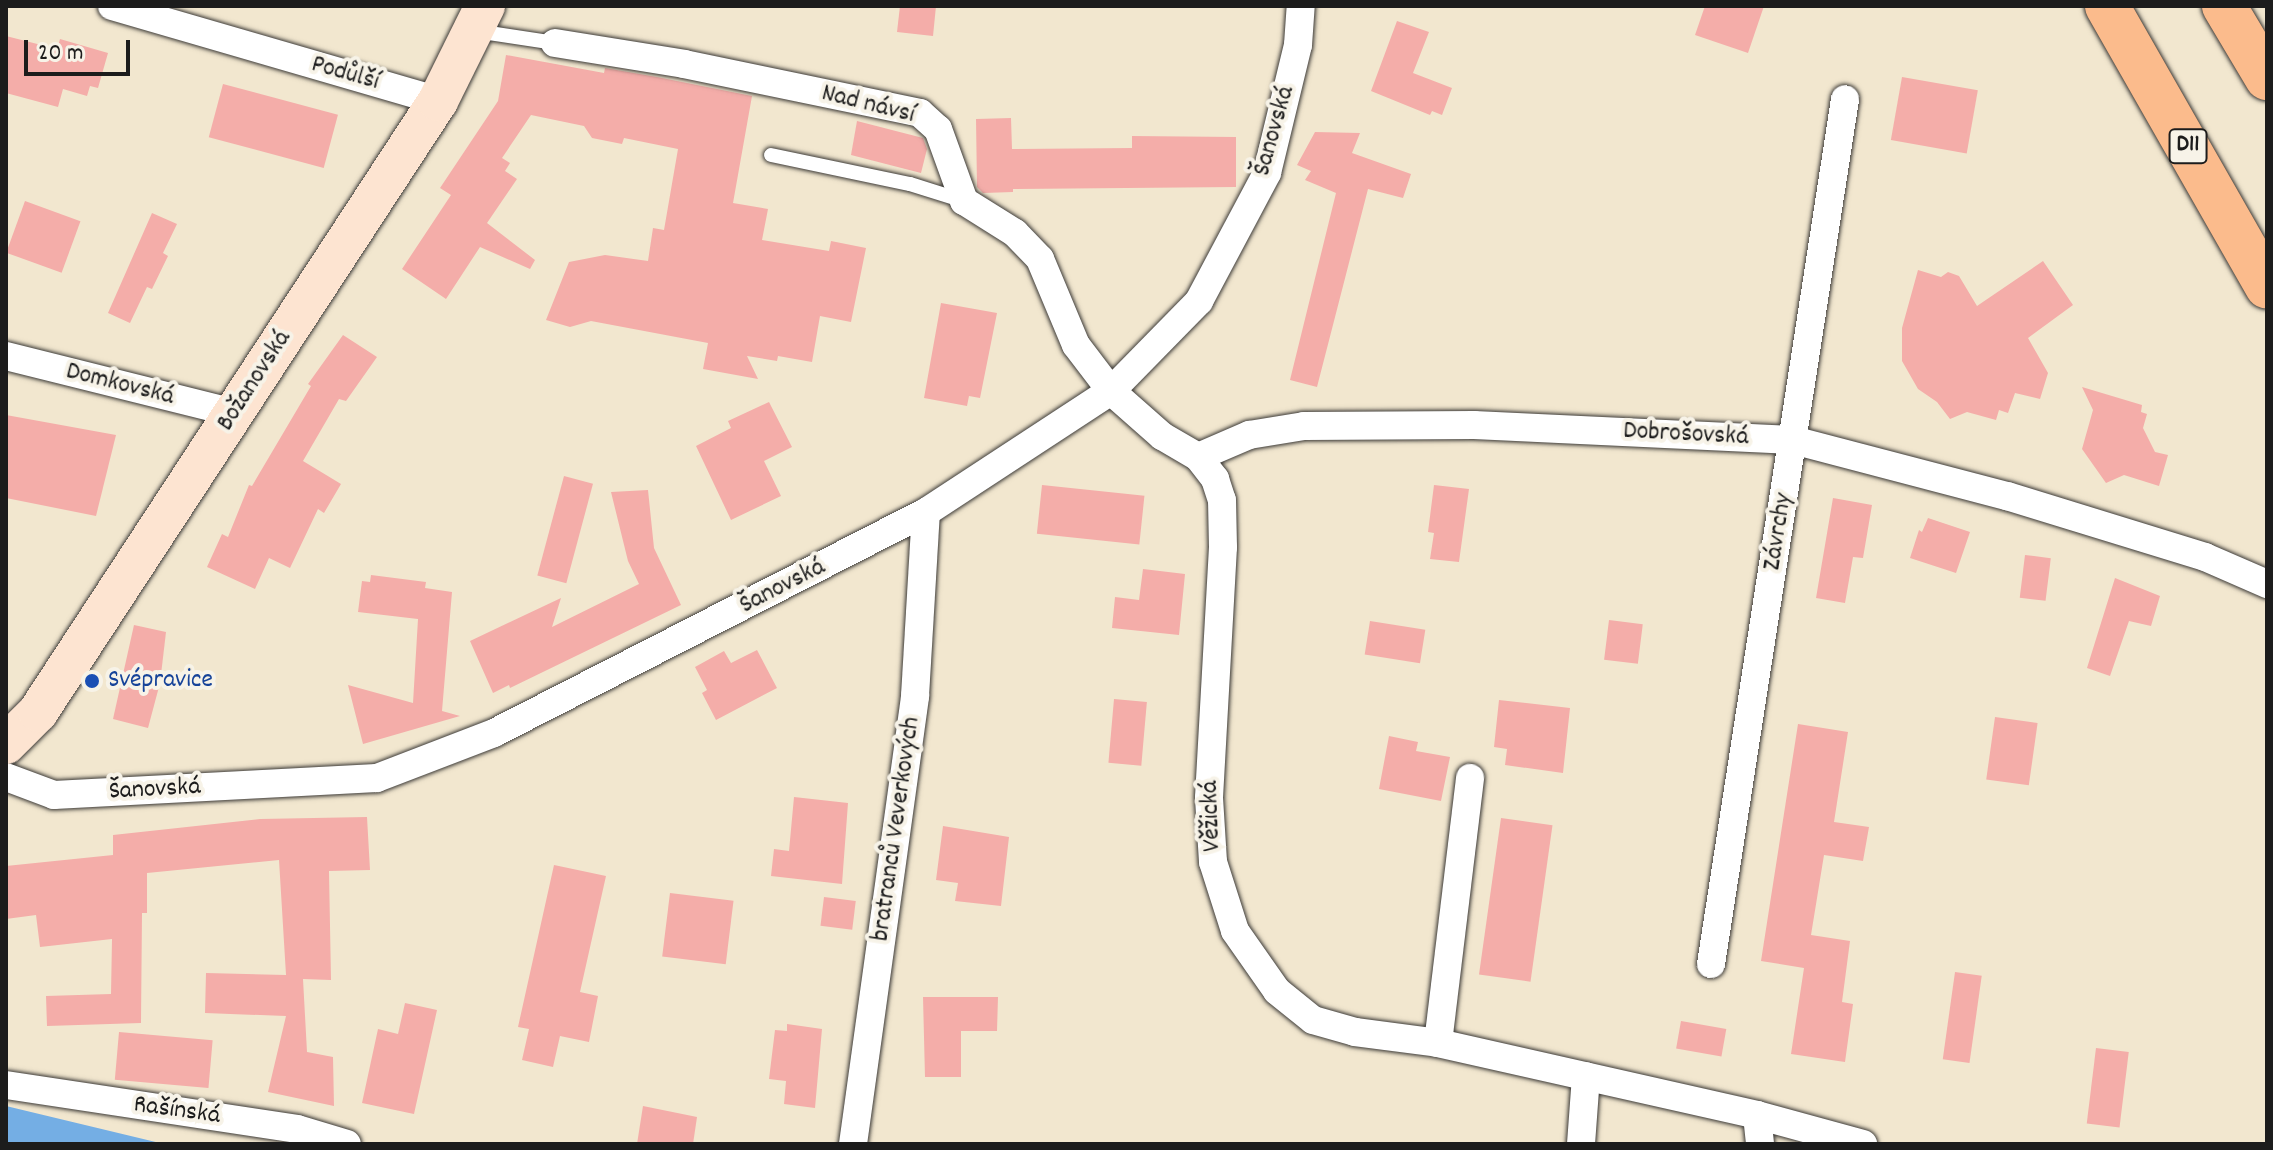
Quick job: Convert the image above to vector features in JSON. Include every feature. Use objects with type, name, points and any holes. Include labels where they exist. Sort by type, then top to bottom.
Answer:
[{"type":"highway","name":"D11","points":[[2107,6],[2267,287]]},
{"type":"highway","points":[[2224,6],[2267,78]]},
{"type":"street","name":"Podůlší","points":[[112,6],[438,101]]},
{"type":"street","name":"Šanovská","points":[[6,777],[54,795],[377,778],[494,733],[926,512],[1111,391],[1199,301],[1267,173],[1298,45],[1301,6]]},
{"type":"street","name":"Božanovská","points":[[6,744],[38,712],[438,101],[480,18]]},
{"type":"street","name":"Nad návsí","points":[[555,43],[684,64],[920,113],[938,129],[964,201]]},
{"type":"street","name":"Závrchy","points":[[1711,964],[1845,99]]},
{"type":"street","points":[[964,201],[1015,233],[1040,259],[1076,345],[1111,391],[1162,436],[1198,457]]},
{"type":"street","name":"Domkovská","points":[[6,356],[234,413]]},
{"type":"street","name":"Dobrošovská","points":[[1198,457],[1249,435],[1304,426],[1474,425],[1793,440],[2007,496],[2205,557],[2267,584]]},
{"type":"street","name":"Věžická","points":[[1198,457],[1215,479],[1222,500],[1223,547],[1209,798],[1213,862],[1235,931],[1277,991],[1313,1020],[1355,1032],[1438,1043],[1757,1115],[1863,1144]]},
{"type":"street","name":"bratranců Veverkových","points":[[853,1144],[915,696],[926,512]]},
{"type":"street","points":[[1438,1043],[1470,778]]},
{"type":"street","points":[[1581,1144],[1586,1076]]},
{"type":"street","name":"Rašínská","points":[[6,1085],[347,1144]]},
{"type":"street","points":[[1757,1115],[1760,1144]]},
{"type":"lane","name":"Nad návsí","points":[[480,18],[555,43]]},
{"type":"lane","points":[[771,155],[910,184],[964,201]]},
{"type":"water","points":[[6,1106],[164,1144],[6,1144]]},
{"type":"building","points":[[900,6],[936,6],[933,36],[897,32]]},
{"type":"building","points":[[1705,6],[1764,6],[1748,53],[1695,35]]},
{"type":"building","points":[[1397,21],[1429,32],[1413,73],[1452,88],[1442,115],[1432,111],[1430,115],[1371,91]]},
{"type":"building","points":[[6,36],[57,49],[60,39],[108,53],[98,88],[90,86],[87,96],[63,89],[58,107],[6,93]]},
{"type":"building","points":[[506,55],[604,73],[605,68],[752,96],[733,203],[768,209],[762,240],[829,251],[831,241],[866,248],[851,322],[820,316],[812,362],[778,356],[777,361],[747,356],[758,379],[703,369],[708,343],[591,321],[570,327],[546,320],[569,262],[605,255],[648,261],[653,228],[664,230],[678,149],[624,138],[622,144],[592,138],[584,126],[531,115],[502,158],[510,163],[505,171],[517,179],[487,223],[535,260],[530,269],[480,247],[446,299],[402,269],[451,195],[440,188],[498,101]]},
{"type":"building","points":[[1902,77],[1978,90],[1967,153],[1891,140]]},
{"type":"building","points":[[223,84],[338,115],[324,168],[209,137]]},
{"type":"building","points":[[1011,118],[1012,149],[1132,148],[1132,136],[1236,137],[1236,187],[1013,189],[1013,192],[983,193],[977,187],[976,119]]},
{"type":"building","points":[[857,121],[923,138],[927,149],[921,173],[851,155]]},
{"type":"building","points":[[1315,132],[1360,133],[1352,153],[1411,174],[1403,198],[1368,189],[1317,387],[1290,380],[1336,193],[1305,180],[1311,171],[1297,165]]},
{"type":"building","points":[[25,201],[80,221],[62,273],[6,253]]},
{"type":"building","points":[[152,213],[177,224],[163,253],[168,256],[152,289],[147,287],[130,323],[108,313]]},
{"type":"building","points":[[2043,261],[2073,305],[2028,338],[2048,373],[2040,399],[2015,393],[2008,413],[1999,410],[1996,420],[1967,412],[1950,419],[1937,402],[1918,389],[1902,361],[1902,328],[1918,270],[1941,277],[1948,272],[1959,276],[1977,306]]},
{"type":"building","points":[[941,303],[997,313],[980,398],[969,396],[967,406],[924,398]]},
{"type":"building","points":[[343,335],[377,357],[346,401],[339,399],[303,461],[341,484],[324,513],[318,509],[290,568],[269,558],[255,589],[207,567],[222,534],[228,537],[249,485],[252,486],[311,386],[308,384]]},
{"type":"building","points":[[2082,387],[2142,405],[2141,412],[2147,414],[2143,428],[2155,452],[2168,455],[2159,486],[2124,475],[2106,483],[2082,449],[2093,410]]},
{"type":"building","points":[[769,402],[792,447],[764,461],[781,496],[731,520],[696,446],[731,428],[728,421]]},
{"type":"building","points":[[6,415],[116,435],[96,516],[6,498]]},
{"type":"building","points":[[564,476],[593,484],[566,583],[537,575]]},
{"type":"building","points":[[1042,485],[1144,496],[1139,544],[1037,534]]},
{"type":"building","points":[[1434,485],[1469,489],[1459,562],[1430,559],[1434,533],[1428,532]]},
{"type":"building","points":[[648,490],[654,548],[681,605],[510,688],[509,685],[493,693],[470,641],[561,598],[552,627],[639,584],[628,561],[611,492]]},
{"type":"building","points":[[1833,498],[1872,505],[1863,558],[1853,557],[1845,603],[1816,598]]},
{"type":"building","points":[[1928,518],[1970,532],[1956,573],[1910,558],[1919,530],[1922,532]]},
{"type":"building","points":[[2025,555],[2051,558],[2046,601],[2020,598]]},
{"type":"building","points":[[1143,569],[1185,574],[1179,635],[1112,628],[1115,597],[1139,600]]},
{"type":"building","points":[[371,575],[426,582],[425,588],[452,592],[442,711],[460,716],[363,744],[348,685],[413,703],[418,619],[358,612],[362,581],[370,582]]},
{"type":"building","points":[[2115,578],[2160,596],[2151,626],[2129,621],[2110,676],[2087,668]]},
{"type":"building","points":[[1609,620],[1643,624],[1638,664],[1604,660]]},
{"type":"building","points":[[1370,621],[1425,630],[1420,663],[1365,655]]},
{"type":"building","points":[[134,625],[166,632],[160,683],[148,728],[113,719]]},
{"type":"building","points":[[757,650],[777,688],[716,720],[702,693],[707,690],[695,667],[724,651],[731,663]]},
{"type":"building","points":[[1114,699],[1147,702],[1141,766],[1108,763]]},
{"type":"building","points":[[1499,700],[1570,708],[1563,773],[1505,765],[1507,749],[1494,747]]},
{"type":"building","points":[[1995,717],[2038,723],[2029,785],[1986,779]]},
{"type":"building","points":[[1798,724],[1848,732],[1834,822],[1869,827],[1863,861],[1824,855],[1811,935],[1850,941],[1842,1002],[1853,1004],[1845,1062],[1791,1054],[1804,968],[1761,961]]},
{"type":"building","points":[[1389,736],[1418,742],[1416,751],[1450,757],[1441,801],[1379,789]]},
{"type":"building","points":[[794,797],[848,803],[842,884],[771,876],[774,849],[789,851]]},
{"type":"building","points":[[367,817],[370,870],[329,871],[331,980],[303,979],[307,1052],[333,1057],[334,1106],[268,1092],[286,1016],[205,1013],[206,973],[286,975],[279,860],[147,873],[147,913],[142,913],[141,1023],[47,1026],[46,996],[111,994],[112,939],[40,947],[36,915],[6,919],[6,866],[113,855],[113,835],[260,819]]},
{"type":"building","points":[[1501,818],[1552,825],[1531,982],[1479,974]]},
{"type":"building","points":[[943,826],[1009,837],[1001,906],[955,901],[958,883],[936,880]]},
{"type":"building","points":[[554,865],[606,876],[580,992],[598,996],[589,1042],[560,1036],[553,1067],[522,1060],[529,1029],[518,1027]]},
{"type":"building","points":[[670,893],[734,901],[726,964],[662,957]]},
{"type":"building","points":[[824,897],[856,901],[852,930],[820,926]]},
{"type":"building","points":[[1955,972],[1982,976],[1969,1063],[1943,1059]]},
{"type":"building","points":[[923,997],[998,997],[997,1031],[961,1031],[961,1077],[925,1077]]},
{"type":"building","points":[[405,1003],[437,1010],[414,1114],[362,1103],[378,1029],[398,1034]]},
{"type":"building","points":[[1681,1021],[1726,1029],[1721,1057],[1676,1049]]},
{"type":"building","points":[[787,1024],[822,1029],[815,1108],[784,1104],[786,1081],[769,1079],[775,1030],[787,1031]]},
{"type":"building","points":[[119,1032],[213,1040],[208,1088],[115,1080]]},
{"type":"building","points":[[2096,1048],[2129,1052],[2119,1127],[2087,1123]]},
{"type":"building","points":[[643,1106],[697,1117],[693,1144],[637,1144]]},
{"type":"place","name":"Svépravice","points":[[92,681]]}]
